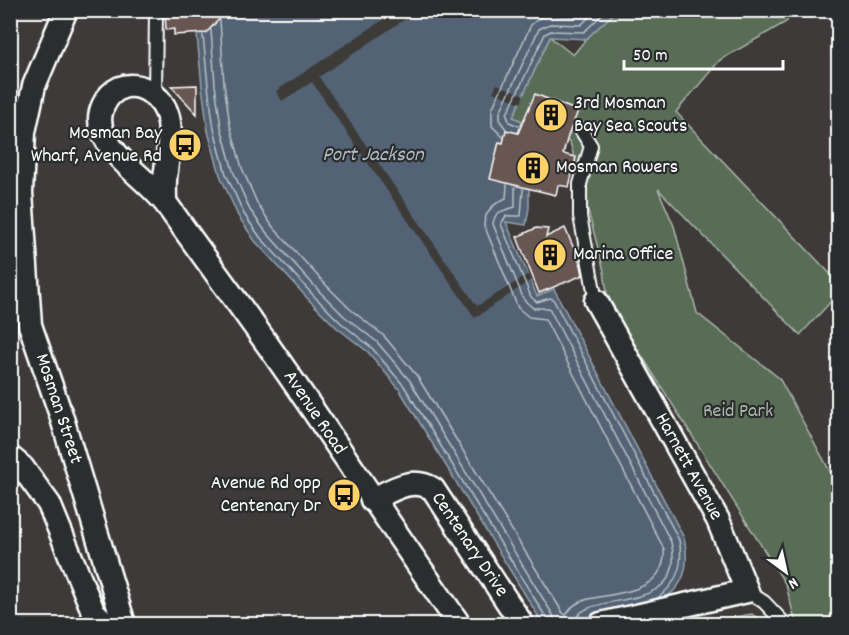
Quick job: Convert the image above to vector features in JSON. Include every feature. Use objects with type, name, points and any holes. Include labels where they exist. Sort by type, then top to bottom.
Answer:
[{"type":"street","name":"Mosman Street","points":[[64,12],[34,86],[24,132],[21,193],[30,325],[62,415],[124,624]]},
{"type":"street","name":"Avenue Road","points":[[155,96],[146,89],[137,87],[127,86],[117,90],[102,107],[100,119],[102,130],[117,153],[165,202],[270,348],[459,624]]},
{"type":"street","points":[[155,96],[162,102],[170,123],[170,146],[164,183],[165,202]]},
{"type":"street","name":"Harnett Avenue","points":[[596,301],[718,520],[747,591]]},
{"type":"street","points":[[10,457],[22,467],[49,504],[93,611],[106,624]]},
{"type":"street","name":"Centenary Drive","points":[[372,500],[406,485],[425,484],[433,489],[522,624]]},
{"type":"street","points":[[601,624],[747,591]]},
{"type":"lane","points":[[155,96],[156,10]]},
{"type":"lane","points":[[581,130],[591,146],[580,184],[580,216],[596,301]]},
{"type":"lane","points":[[747,591],[764,602],[785,624]]},
{"type":"green space","name":"Reid Park","points":[[616,11],[795,11],[786,22],[720,60],[676,112],[838,282],[838,294],[800,335],[658,189],[674,226],[697,313],[779,378],[838,486],[838,624],[796,624],[786,585],[620,321],[607,293],[604,271],[570,142],[513,117],[550,37],[573,55],[586,39]]},
{"type":"green space","points":[[752,614],[766,624],[695,624]]},
{"type":"water","name":"Port Jackson","points":[[198,11],[616,11],[586,39],[550,37],[513,117],[536,127],[526,225],[506,222],[537,296],[554,289],[684,538],[685,571],[680,583],[672,593],[648,607],[591,622],[568,625],[543,624],[399,389],[368,352],[336,327],[309,300],[255,241],[238,216],[220,175],[208,131],[197,35]]},
{"type":"pier","points":[[396,11],[417,11],[319,77],[477,306],[529,274],[531,280],[475,318],[312,82],[282,101],[276,91]]},
{"type":"pier","points":[[497,84],[524,95],[521,103],[493,92]]},
{"type":"building","points":[[165,10],[228,10],[206,33],[174,35],[174,29],[166,30]]},
{"type":"building","points":[[197,85],[197,114],[171,86]]},
{"type":"building","name":"Mosman Rowers","points":[[535,94],[578,111],[563,154],[576,157],[569,187],[558,185],[556,195],[490,179],[499,142],[503,143],[506,130],[518,133]]},
{"type":"building","name":"Marina Office","points":[[536,228],[548,229],[546,237],[565,228],[583,275],[539,293],[517,237]]},
{"type":"place","name":"3rd Mosman Bay Sea Scouts","points":[[551,115]]},
{"type":"place","name":"Mosman Bay Wharf, Avenue Rd","points":[[185,145]]},
{"type":"place","name":"Mosman Rowers","points":[[533,168]]},
{"type":"place","name":"Marina Office","points":[[550,255]]},
{"type":"place","name":"Avenue Rd opp Centenary Dr","points":[[344,495]]}]
